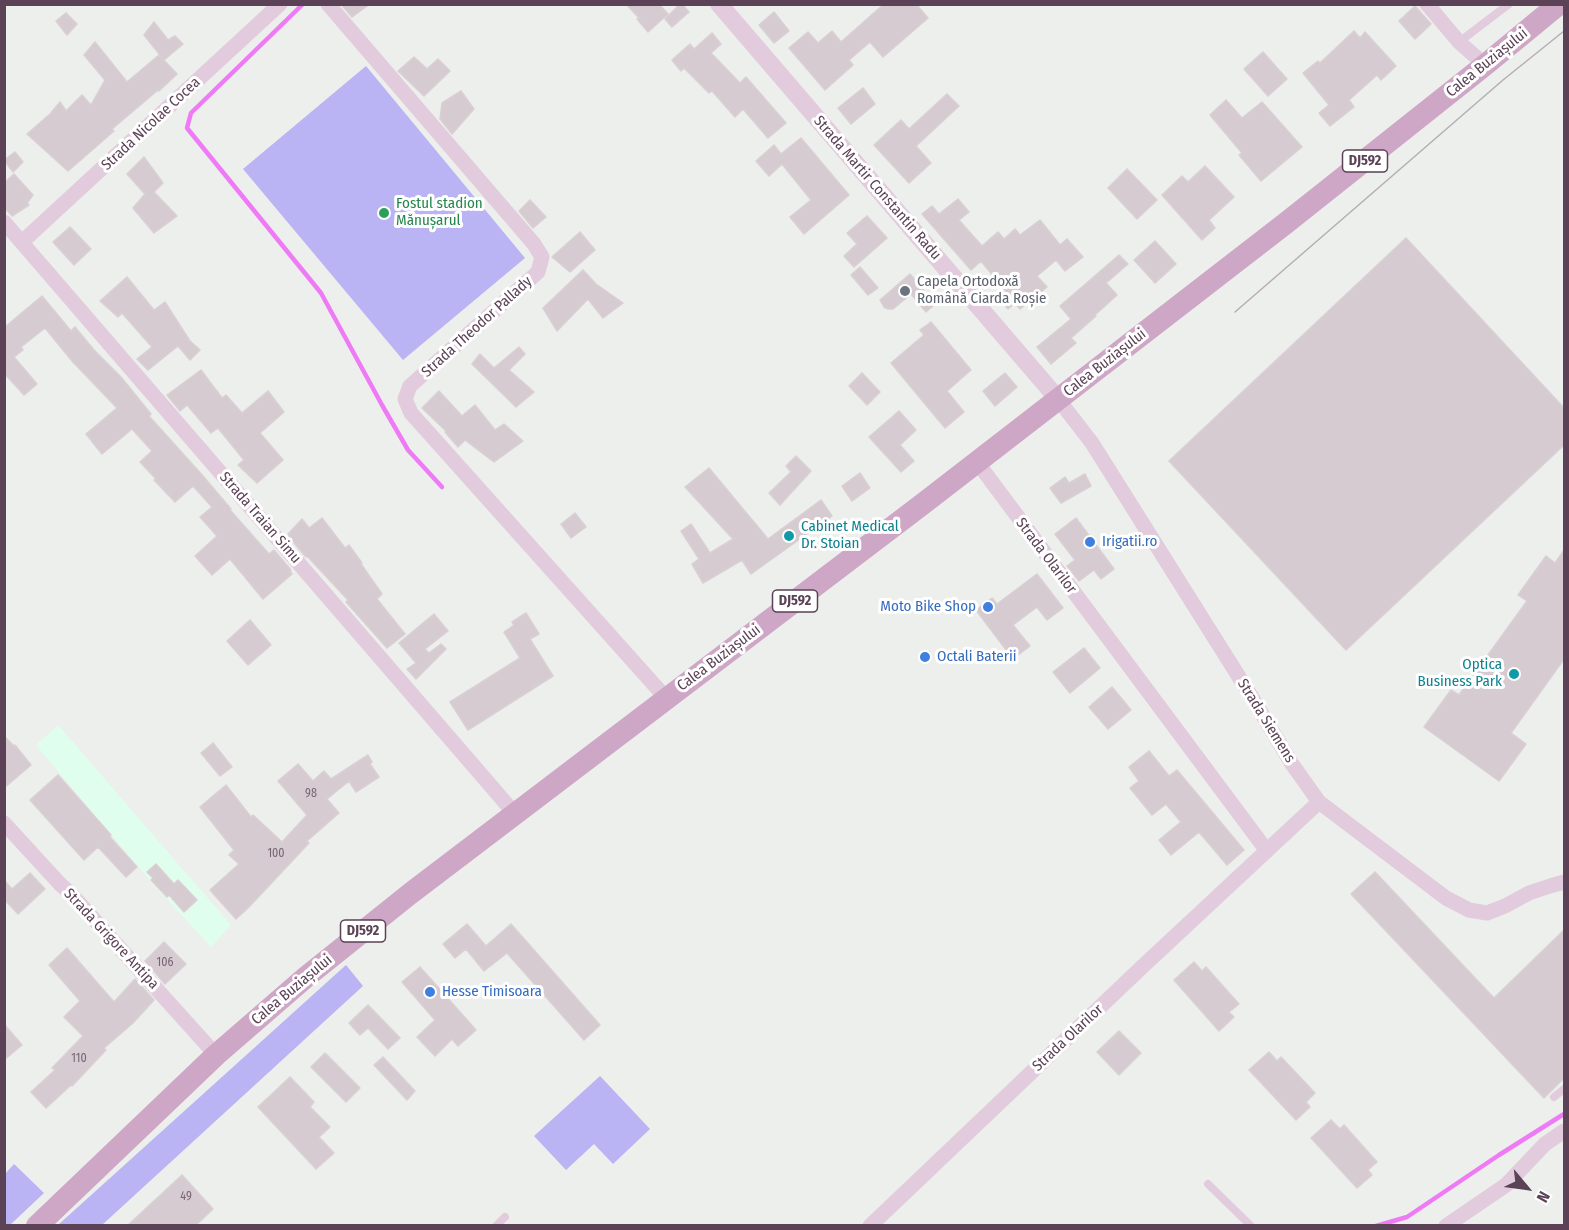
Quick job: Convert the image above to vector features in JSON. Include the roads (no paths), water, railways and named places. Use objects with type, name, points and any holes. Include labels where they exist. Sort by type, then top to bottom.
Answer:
[{"type":"main road","name":"Calea Buziașului","points":[[36,1225],[216,1055],[306,977],[411,893],[977,462],[1286,223],[1559,4]]},
{"type":"street","name":"Strada Nicolae Cocea","points":[[22,242],[280,4]]},
{"type":"street","name":"Strada Theodor Pallady","points":[[328,4],[534,244],[542,257],[538,272],[410,386],[405,399],[411,413],[666,698]]},
{"type":"street","name":"Strada Martir Constantin Radu","points":[[719,4],[1058,399]]},
{"type":"street","points":[[1427,4],[1459,42],[1485,65]]},
{"type":"street","name":"Strada Traian Simu","points":[[4,222],[516,814]]},
{"type":"street","name":"Strada Siemens","points":[[1058,399],[1092,443],[1292,764],[1319,802],[1446,898],[1469,910],[1487,913],[1528,893],[1564,882]]},
{"type":"street","name":"Strada Olarilor","points":[[977,462],[1267,851]]},
{"type":"street","name":"Strada Olarilor","points":[[870,1226],[1319,802]]},
{"type":"street","name":"Strada Grigore Antipa","points":[[4,823],[216,1055]]},
{"type":"street","points":[[1446,1226],[1506,1185],[1545,1144],[1564,1131]]},
{"type":"lane","points":[[1459,42],[1509,4]]},
{"type":"lane","points":[[1554,1097],[1564,1089]]},
{"type":"lane","points":[[1208,1184],[1251,1226]]},
{"type":"lane","points":[[496,1226],[505,1217]]},
{"type":"waterway","points":[[303,4],[191,113],[187,128],[321,293],[408,450],[442,487]]},
{"type":"waterway","points":[[1376,1226],[1407,1217],[1564,1114]]},
{"type":"tram line","points":[[1235,312],[1503,80],[1564,31]]},
{"type":"place","name":"Fostul stadion Mănușarul","points":[[384,213]]},
{"type":"place","name":"Capela Ortodoxă Română Ciarda Roșie","points":[[905,291]]},
{"type":"place","name":"Cabinet Medical Dr. Stoian","points":[[789,536]]},
{"type":"place","name":"Irigatii.ro","points":[[1090,542]]},
{"type":"place","name":"Moto Bike Shop","points":[[988,607]]},
{"type":"place","name":"Octali Baterii","points":[[925,657]]},
{"type":"place","name":"Optica Business Park","points":[[1514,674]]},
{"type":"place","name":"Hesse Timisoara","points":[[430,992]]}]
